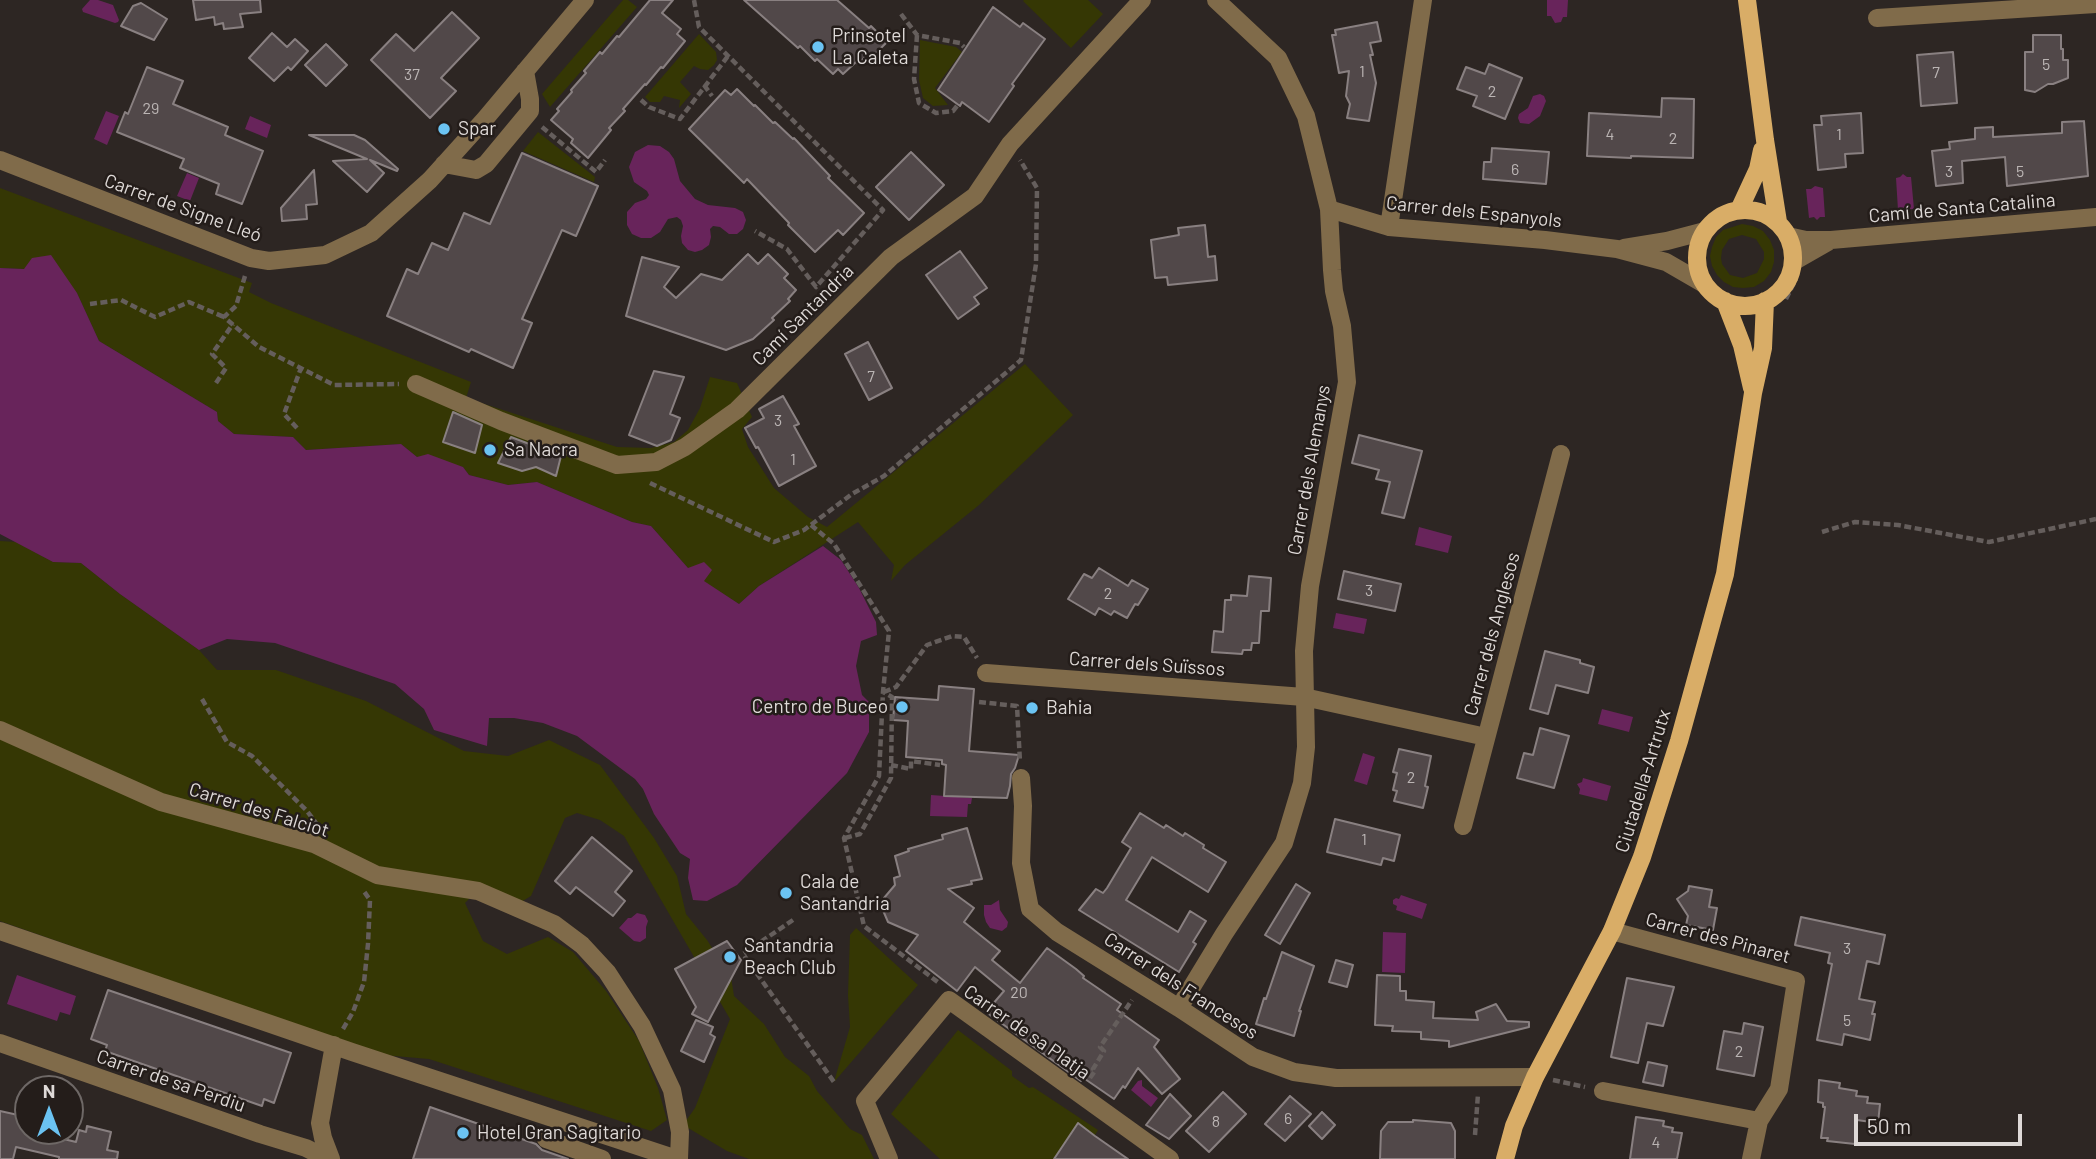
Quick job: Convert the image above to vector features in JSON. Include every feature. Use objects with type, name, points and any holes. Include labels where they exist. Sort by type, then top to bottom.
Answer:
[{"type":"main road","points":[[1747,0],[1765,139],[1783,229],[1792,246],[1793,262],[1788,278],[1780,290],[1765,302],[1752,305],[1725,302],[1704,284],[1697,267],[1698,246],[1704,231],[1720,216],[1739,209],[1763,213],[1783,229]]},
{"type":"main road","points":[[1739,209],[1758,169],[1765,139]]},
{"type":"main road","points":[[1725,302],[1742,345],[1753,393]]},
{"type":"main road","name":"Ciutadella-Artrutx","points":[[1505,1159],[1514,1126],[1535,1077],[1612,931],[1646,844],[1679,741],[1725,574],[1753,393],[1763,348],[1765,302]]},
{"type":"street","name":"Carrer de Signe Lleó","points":[[0,160],[251,258],[270,261],[325,255],[371,233],[430,180],[585,0]]},
{"type":"street","name":"Camí Santandria","points":[[416,384],[500,421],[617,465],[656,462],[685,447],[737,410],[891,257],[975,197],[1010,144],[1142,0]]},
{"type":"street","name":"Carrer dels Alemanys","points":[[1179,1008],[1284,843],[1302,783],[1306,747],[1304,651],[1310,586],[1347,382],[1342,326],[1334,291],[1329,209],[1306,116],[1278,58],[1216,0]]},
{"type":"street","points":[[1389,227],[1423,0]]},
{"type":"street","points":[[1877,18],[2096,4]]},
{"type":"street","points":[[444,164],[476,170],[486,164],[530,111],[525,71]]},
{"type":"street","name":"Carrer dels Espanyols","points":[[1329,209],[1389,227],[1618,249],[1666,262],[1704,284]]},
{"type":"street","name":"Camí de Santa Catalina","points":[[1783,229],[1806,240],[1831,240],[2096,217]]},
{"type":"street","name":"Carrer dels Espanyols","points":[[1618,249],[1667,241],[1704,231]]},
{"type":"street","name":"Camí de Santa Catalina","points":[[1793,262],[1831,240]]},
{"type":"street","name":"Carrer dels Anglesos","points":[[1462,826],[1561,454]]},
{"type":"street","name":"Carrer dels Suïssos","points":[[986,673],[1304,697],[1486,737]]},
{"type":"street","name":"Carrer des Falciot","points":[[0,730],[161,802],[314,844],[377,876],[478,891],[554,924],[582,945],[607,972],[642,1026],[671,1090],[680,1132],[678,1159]]},
{"type":"street","name":"Carrer dels Francesos","points":[[1021,778],[1021,863],[1030,909],[1057,932],[1253,1057],[1294,1072],[1336,1078],[1535,1077]]},
{"type":"street","points":[[0,931],[678,1159]]},
{"type":"street","name":"Carrer des Pinaret","points":[[1612,931],[1796,981],[1779,1089],[1759,1121],[1752,1159]]},
{"type":"street","name":"Carrer de sa Platja","points":[[888,1159],[864,1101],[949,1000],[1170,1159]]},
{"type":"street","name":"Carrer de sa Perdiu","points":[[0,1043],[306,1148],[330,1159]]},
{"type":"street","points":[[330,1159],[320,1123],[334,1045]]},
{"type":"street","points":[[1603,1091],[1759,1121]]},
{"type":"street","points":[[546,1139],[602,1159]]},
{"type":"path","points":[[694,0],[699,27],[883,209],[816,287],[787,249],[755,231]]},
{"type":"path","points":[[901,14],[917,35],[914,79],[919,103],[936,113],[953,110],[957,106]]},
{"type":"path","points":[[917,35],[960,43],[964,47]]},
{"type":"path","points":[[641,100],[649,107],[680,119],[728,56]]},
{"type":"path","points":[[704,85],[712,96]]},
{"type":"path","points":[[539,124],[596,172],[604,160]]},
{"type":"path","points":[[633,464],[638,478],[774,542],[804,530],[852,494],[884,476],[1021,360],[1036,264],[1037,188],[1010,144]]},
{"type":"path","points":[[224,317],[236,306],[251,258]]},
{"type":"path","points":[[90,304],[121,300],[155,317],[189,302],[224,317],[259,347],[334,385],[416,384]]},
{"type":"path","points":[[216,383],[226,368],[212,354],[233,324]]},
{"type":"path","points":[[297,428],[284,414],[301,368]]},
{"type":"path","points":[[1822,532],[1856,522],[1898,525],[1989,542],[2096,519]]},
{"type":"path","points":[[811,525],[834,544],[890,631],[883,692],[879,776],[844,838],[864,926],[939,984]]},
{"type":"path","points":[[883,692],[896,687],[927,645],[952,636],[964,637],[986,673]]},
{"type":"path","points":[[844,838],[860,834],[891,778],[892,697],[883,692]]},
{"type":"path","points":[[979,702],[1017,706],[1021,778]]},
{"type":"path","points":[[891,765],[911,769],[911,761],[940,765]]},
{"type":"path","points":[[793,920],[743,954],[834,1082]]},
{"type":"path","points":[[1089,1080],[1104,1051],[1100,1048],[1142,985]]},
{"type":"path","points":[[1475,1135],[1480,1077]]},
{"type":"path","points":[[1555,1081],[1571,1084]]},
{"type":"shaded area","points":[[90,0],[113,5],[118,22],[83,12],[82,9]]},
{"type":"shaded area","points":[[623,0],[628,0],[637,7],[550,107],[542,94]]},
{"type":"shaded area","points":[[1024,0],[1088,0],[1103,14],[1071,48]]},
{"type":"shaded area","points":[[1547,0],[1568,0],[1567,17],[1555,23],[1551,16],[1547,16]]},
{"type":"shaded area","points":[[699,34],[716,52],[717,60],[714,65],[708,70],[694,66],[680,82],[691,94],[679,108],[680,100],[664,96],[660,102],[650,102],[645,97]]},
{"type":"shaded area","points":[[920,40],[956,47],[962,52],[935,88],[948,105],[933,106],[923,98],[919,80]]},
{"type":"shaded area","points":[[1540,94],[1546,101],[1540,116],[1529,124],[1520,123],[1519,114],[1528,108],[1533,96]]},
{"type":"shaded area","points":[[106,111],[119,116],[107,145],[94,139]]},
{"type":"shaded area","points":[[250,116],[271,125],[267,138],[245,129]]},
{"type":"shaded area","points":[[538,132],[595,177],[594,182],[523,151]]},
{"type":"shaded area","points":[[648,145],[660,146],[669,152],[674,159],[680,181],[695,199],[708,205],[735,208],[743,212],[746,220],[743,229],[737,234],[729,234],[720,227],[713,226],[710,229],[709,245],[695,252],[688,250],[682,243],[683,226],[677,217],[668,219],[660,232],[651,238],[632,234],[627,225],[627,212],[635,203],[649,195],[634,182],[629,167],[635,152]]},
{"type":"shaded area","points":[[187,173],[199,178],[190,201],[177,196]]},
{"type":"shaded area","points":[[1903,174],[1911,177],[1914,209],[1898,210],[1896,178]]},
{"type":"shaded area","points":[[1815,186],[1823,188],[1825,217],[1817,220],[1814,217],[1809,218],[1806,189]]},
{"type":"shaded area","points":[[0,188],[252,283],[249,292],[271,303],[471,382],[466,398],[617,447],[651,448],[674,442],[688,430],[700,408],[710,377],[737,383],[752,417],[742,429],[748,447],[774,488],[808,517],[827,527],[1025,364],[1073,415],[979,505],[905,565],[891,581],[894,565],[858,522],[759,586],[739,604],[688,568],[651,526],[632,522],[537,482],[508,485],[469,475],[463,467],[417,457],[401,444],[306,450],[293,437],[234,434],[218,421],[217,412],[99,341],[77,293],[25,269],[0,268]]},
{"type":"shaded area","points":[[1742,224],[1763,231],[1774,250],[1771,272],[1764,281],[1754,287],[1733,287],[1717,275],[1710,256],[1716,237],[1723,230]],"holes":[[[1742,235],[1756,239],[1764,252],[1764,259],[1757,273],[1743,278],[1730,275],[1721,258],[1722,250],[1729,239]]]},
{"type":"shaded area","points":[[51,255],[77,293],[99,341],[217,412],[218,421],[234,434],[293,437],[306,450],[401,444],[417,457],[428,454],[463,467],[469,475],[508,485],[537,482],[632,522],[651,526],[688,568],[704,562],[712,570],[704,581],[739,604],[759,586],[823,546],[841,560],[876,622],[877,635],[861,641],[856,666],[862,695],[869,702],[869,732],[847,773],[737,885],[707,901],[693,900],[688,878],[690,859],[680,853],[654,814],[643,789],[635,779],[577,736],[543,723],[514,718],[489,718],[487,746],[434,730],[424,709],[395,684],[275,643],[227,639],[199,650],[81,563],[53,562],[0,534],[0,268],[24,269],[32,258]]},
{"type":"shaded area","points":[[1419,527],[1452,536],[1448,553],[1415,545]]},
{"type":"shaded area","points":[[0,541],[16,542],[53,562],[81,563],[199,650],[217,670],[276,670],[366,701],[464,751],[508,756],[549,740],[600,765],[654,838],[677,876],[686,914],[731,977],[734,996],[764,1024],[785,1057],[809,1076],[817,1091],[850,1129],[862,1135],[874,1159],[749,1159],[727,1151],[683,1125],[695,1108],[730,1019],[624,836],[600,820],[577,813],[565,818],[531,896],[521,902],[482,886],[465,903],[483,941],[507,954],[548,937],[573,952],[606,991],[639,1041],[658,1088],[667,1120],[651,1131],[429,1059],[383,1055],[0,921]]},
{"type":"shaded area","points":[[1336,613],[1367,619],[1364,634],[1333,628]]},
{"type":"shaded area","points":[[1602,709],[1633,717],[1629,732],[1598,724]]},
{"type":"shaded area","points":[[1363,753],[1375,757],[1367,785],[1354,781]]},
{"type":"shaded area","points":[[1583,778],[1611,786],[1607,801],[1579,794],[1577,784],[1582,782]]},
{"type":"shaded area","points":[[931,795],[972,798],[971,804],[968,804],[967,817],[930,816]]},
{"type":"shaded area","points":[[1401,895],[1427,904],[1422,919],[1396,910],[1397,906],[1393,904],[1393,900],[1399,899]]},
{"type":"shaded area","points":[[999,900],[1000,910],[1008,922],[1002,931],[990,928],[984,915],[984,905],[991,905]]},
{"type":"shaded area","points":[[637,913],[645,915],[648,921],[646,938],[640,942],[634,941],[619,928]]},
{"type":"shaded area","points":[[856,928],[918,985],[834,1082],[850,1027],[850,935]]},
{"type":"shaded area","points":[[1383,932],[1406,933],[1405,973],[1382,972]]},
{"type":"shaded area","points":[[17,975],[76,996],[70,1015],[60,1012],[57,1021],[7,1004]]},
{"type":"shaded area","points":[[958,1030],[1012,1071],[1012,1076],[1098,1130],[1095,1135],[1078,1123],[1054,1159],[940,1159],[891,1114]]},
{"type":"shaded area","points":[[1142,1080],[1142,1086],[1158,1098],[1151,1107],[1131,1090]]},
{"type":"building","points":[[193,0],[260,0],[261,12],[240,14],[243,27],[224,29],[223,23],[215,25],[214,17],[196,20]]},
{"type":"building","points":[[650,0],[673,0],[662,13],[681,29],[677,34],[685,41],[623,109],[625,111],[588,158],[571,143],[573,139],[551,120],[586,73],[584,71],[600,52],[602,54],[617,36],[619,37]]},
{"type":"building","points":[[744,0],[837,0],[887,42],[868,61],[864,58],[843,74],[838,69],[833,74],[800,46],[798,48]]},
{"type":"building","points":[[141,3],[167,19],[154,40],[121,26],[133,6]]},
{"type":"building","points":[[993,7],[1020,27],[1023,23],[1045,39],[1012,84],[1014,86],[989,122],[962,102],[960,106],[938,90]]},
{"type":"building","points":[[452,12],[479,38],[441,78],[456,91],[430,118],[371,60],[396,34],[414,51]]},
{"type":"building","points":[[1377,22],[1381,41],[1370,43],[1376,83],[1369,121],[1347,118],[1350,104],[1346,96],[1349,71],[1339,73],[1332,35],[1336,35],[1335,30]]},
{"type":"building","points":[[272,33],[287,47],[295,39],[308,51],[291,70],[288,67],[274,81],[249,58]]},
{"type":"building","points":[[2033,35],[2061,35],[2063,60],[2068,60],[2068,78],[2048,84],[2035,92],[2025,90],[2025,52],[2033,52]]},
{"type":"building","points":[[326,44],[347,65],[326,86],[305,65]]},
{"type":"building","points":[[1953,52],[1957,103],[1921,106],[1917,55]]},
{"type":"building","points":[[1489,64],[1522,78],[1505,119],[1473,106],[1477,96],[1457,89],[1466,67],[1485,74]]},
{"type":"building","points":[[147,67],[183,81],[173,104],[228,127],[225,135],[263,151],[242,204],[216,194],[219,184],[180,168],[184,159],[117,132],[125,112],[128,114]]},
{"type":"building","points":[[737,89],[773,123],[794,138],[830,176],[828,178],[864,213],[843,235],[838,230],[815,252],[747,179],[744,183],[689,129],[725,90],[731,95]]},
{"type":"building","points":[[1662,98],[1694,99],[1693,158],[1587,156],[1589,113],[1661,117]]},
{"type":"building","points":[[1861,113],[1863,153],[1845,154],[1846,167],[1818,170],[1814,125],[1822,125],[1821,116]]},
{"type":"building","points":[[2084,121],[2088,176],[2007,186],[2005,157],[1962,161],[1963,183],[1936,186],[1932,151],[1950,149],[1949,142],[1975,139],[1975,128],[1993,127],[1993,137],[2062,133],[2062,122]]},
{"type":"building","points":[[309,135],[354,135],[365,140],[398,169],[397,171],[370,160],[384,173],[367,192],[333,161],[367,159]]},
{"type":"building","points":[[1492,148],[1549,152],[1546,184],[1483,179],[1484,162],[1491,162]]},
{"type":"building","points":[[911,152],[944,185],[909,220],[876,187]]},
{"type":"building","points":[[522,153],[598,186],[576,236],[562,230],[522,319],[532,323],[513,368],[387,316],[407,269],[418,274],[432,243],[448,250],[464,213],[490,224]]},
{"type":"building","points":[[314,170],[317,204],[306,205],[307,219],[282,221],[281,208]]},
{"type":"building","points":[[1205,225],[1208,257],[1215,256],[1217,280],[1168,285],[1167,277],[1155,278],[1151,240],[1179,235],[1178,228]]},
{"type":"building","points":[[960,251],[987,288],[974,297],[979,304],[958,319],[926,275]]},
{"type":"building","points":[[748,254],[758,264],[768,254],[788,274],[784,278],[796,290],[788,299],[790,301],[772,318],[774,320],[753,339],[726,350],[626,316],[642,257],[679,267],[664,287],[676,298],[701,274],[722,280]]},
{"type":"building","points":[[868,342],[892,388],[869,400],[845,354]]},
{"type":"building","points":[[654,371],[684,377],[670,414],[680,418],[671,440],[657,446],[629,435]]},
{"type":"building","points":[[783,396],[799,424],[794,426],[816,466],[779,486],[745,428],[764,418],[759,409]]},
{"type":"building","points":[[453,412],[482,425],[475,453],[443,442]]},
{"type":"building","points":[[1359,435],[1422,451],[1404,518],[1382,513],[1390,482],[1376,479],[1379,470],[1352,463]]},
{"type":"building","points":[[511,437],[561,456],[556,476],[536,467],[522,471],[498,463]]},
{"type":"building","points":[[1099,568],[1128,586],[1132,580],[1148,589],[1127,618],[1114,611],[1111,615],[1099,608],[1095,615],[1068,599],[1084,574],[1092,578]]},
{"type":"building","points":[[1344,571],[1401,584],[1395,611],[1338,599]]},
{"type":"building","points":[[1249,576],[1271,578],[1269,611],[1261,611],[1259,643],[1252,643],[1251,650],[1243,650],[1242,654],[1212,652],[1214,631],[1223,632],[1225,600],[1231,600],[1231,595],[1247,596]]},
{"type":"building","points":[[1545,651],[1580,660],[1580,663],[1594,667],[1588,693],[1556,685],[1548,714],[1530,709]]},
{"type":"building","points":[[939,686],[974,689],[969,751],[1019,755],[1011,774],[1007,798],[944,796],[946,765],[942,764],[942,760],[906,757],[908,721],[893,720],[895,697],[938,700]]},
{"type":"building","points":[[1540,728],[1569,736],[1554,788],[1517,778],[1524,753],[1533,755]]},
{"type":"building","points":[[1399,749],[1431,756],[1423,808],[1394,801],[1397,791],[1393,790],[1397,773],[1393,772]]},
{"type":"building","points":[[1140,813],[1164,828],[1166,825],[1183,836],[1185,833],[1226,862],[1208,892],[1152,857],[1126,900],[1178,932],[1190,911],[1206,921],[1179,972],[1079,910],[1096,889],[1103,893],[1107,888],[1131,848],[1122,842]]},
{"type":"building","points":[[1335,819],[1400,835],[1394,861],[1383,858],[1381,865],[1327,852]]},
{"type":"building","points":[[967,828],[982,879],[948,889],[974,908],[964,922],[1000,951],[992,960],[1020,983],[1047,948],[1076,969],[1083,978],[1121,1004],[1117,1010],[1159,1040],[1154,1047],[1180,1079],[1162,1094],[1138,1068],[1114,1099],[1085,1079],[1082,1078],[1081,1081],[986,1012],[1004,991],[975,967],[957,991],[906,951],[918,935],[888,922],[882,908],[884,898],[895,885],[894,878],[900,876],[895,856],[909,851],[908,849],[943,839],[942,835]]},
{"type":"building","points":[[592,837],[632,871],[615,892],[625,901],[613,916],[576,887],[570,894],[555,881]]},
{"type":"building","points":[[1296,884],[1310,893],[1280,944],[1265,935]]},
{"type":"building","points":[[1689,886],[1712,890],[1709,907],[1717,908],[1713,930],[1686,925],[1688,916],[1677,899],[1688,891]]},
{"type":"building","points":[[1801,917],[1885,935],[1879,964],[1867,961],[1859,999],[1875,1002],[1870,1040],[1844,1034],[1842,1045],[1817,1040],[1832,964],[1828,963],[1830,953],[1795,945]]},
{"type":"building","points":[[727,941],[741,960],[708,1022],[692,1014],[696,1007],[675,969]]},
{"type":"building","points":[[1282,952],[1314,966],[1294,1036],[1256,1024]]},
{"type":"building","points":[[1336,960],[1353,965],[1347,987],[1329,982]]},
{"type":"building","points":[[1377,975],[1400,976],[1400,991],[1406,991],[1406,1000],[1434,1002],[1433,1018],[1478,1020],[1476,1012],[1496,1004],[1507,1021],[1529,1022],[1529,1027],[1449,1047],[1449,1041],[1421,1039],[1421,1032],[1392,1031],[1393,1026],[1375,1025]]},
{"type":"building","points":[[1627,978],[1674,987],[1663,1026],[1647,1023],[1638,1063],[1611,1057]]},
{"type":"building","points":[[108,990],[291,1053],[274,1103],[264,1099],[262,1106],[105,1051],[107,1045],[91,1039]]},
{"type":"building","points":[[696,1020],[713,1027],[710,1034],[715,1037],[704,1062],[681,1051]]},
{"type":"building","points":[[1744,1023],[1763,1027],[1754,1076],[1717,1069],[1724,1031],[1742,1034]]},
{"type":"building","points":[[1648,1062],[1667,1066],[1663,1086],[1643,1082]]},
{"type":"building","points":[[1819,1080],[1840,1083],[1839,1088],[1857,1091],[1856,1096],[1868,1097],[1867,1103],[1880,1104],[1878,1123],[1857,1120],[1855,1144],[1821,1138],[1825,1107],[1818,1102]]},
{"type":"building","points":[[1223,1092],[1246,1114],[1209,1152],[1186,1131]]},
{"type":"building","points":[[1170,1094],[1191,1116],[1169,1139],[1146,1125]]},
{"type":"building","points":[[1290,1096],[1311,1114],[1285,1141],[1265,1124]]},
{"type":"building","name":"Hotel Gran Sagitario","points":[[430,1107],[536,1144],[542,1150],[568,1159],[413,1159]]},
{"type":"building","points":[[0,1111],[14,1114],[14,1145],[84,1145],[84,1131],[87,1126],[111,1132],[107,1150],[118,1152],[117,1159],[59,1159],[16,1147],[13,1159],[0,1159]]},
{"type":"building","points":[[1322,1112],[1335,1125],[1322,1139],[1309,1126]]},
{"type":"building","points":[[1636,1117],[1664,1121],[1663,1126],[1673,1128],[1672,1132],[1682,1133],[1677,1159],[1630,1159]]},
{"type":"building","points":[[1413,1120],[1451,1123],[1455,1131],[1455,1159],[1380,1159],[1381,1131],[1388,1122]]},
{"type":"building","points":[[1078,1123],[1095,1136],[1128,1159],[1054,1159]]},
{"type":"place","name":"Prinsotel La Caleta","points":[[818,47]]},
{"type":"place","name":"Spar","points":[[444,129]]},
{"type":"place","name":"Sa Nacra","points":[[490,450]]},
{"type":"place","name":"Centro de Buceo","points":[[902,707]]},
{"type":"place","name":"Bahia","points":[[1032,708]]},
{"type":"place","name":"Cala de Santandria","points":[[786,893]]},
{"type":"place","name":"Santandria Beach Club","points":[[730,957]]},
{"type":"place","name":"Hotel Gran Sagitario","points":[[463,1133]]}]
